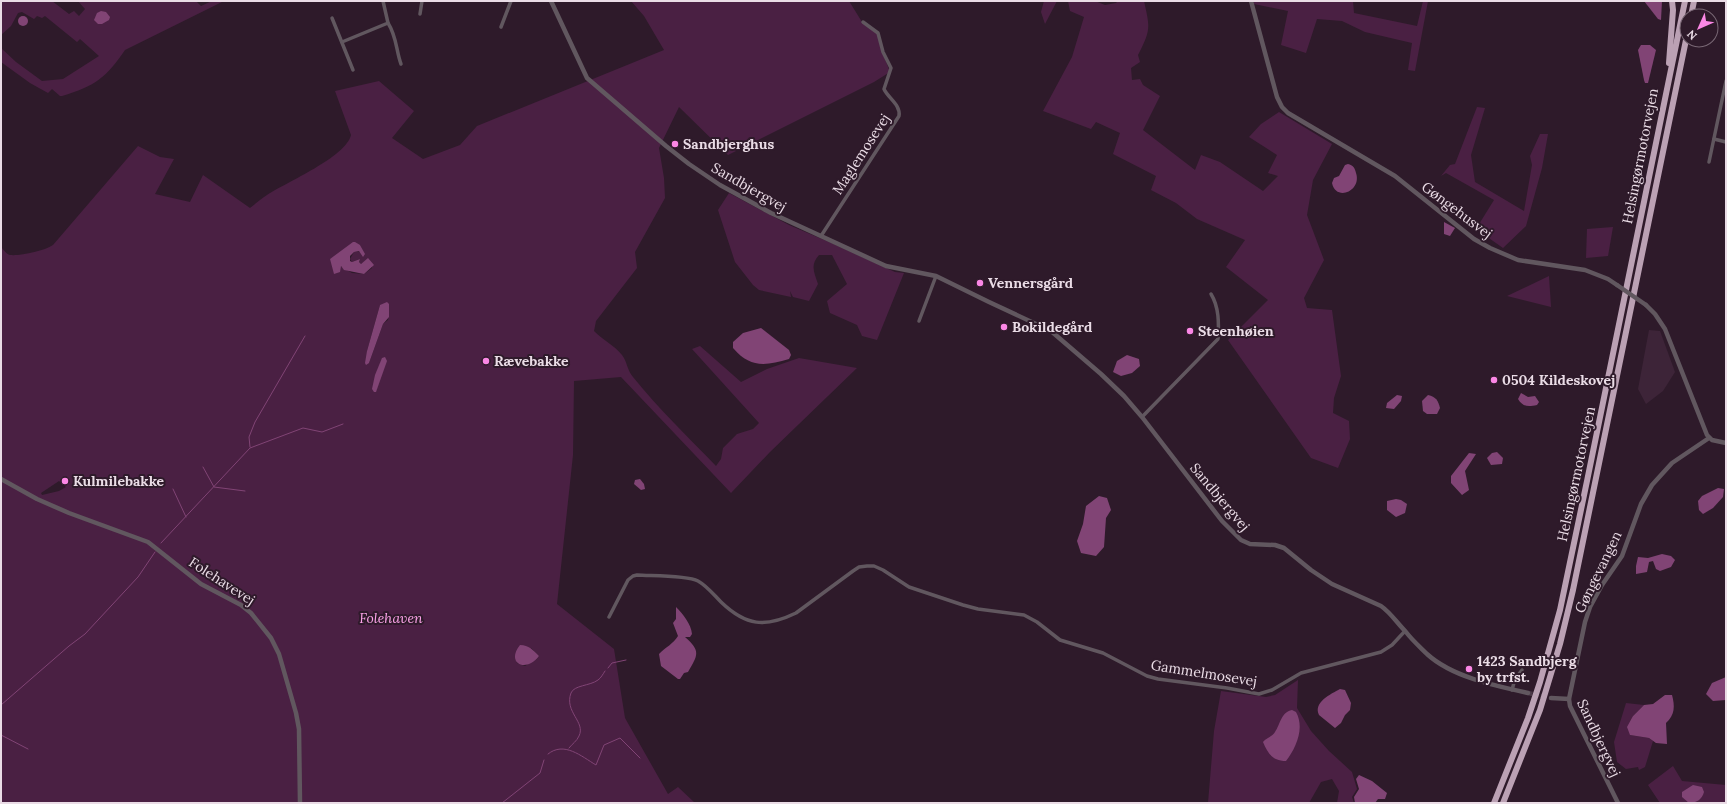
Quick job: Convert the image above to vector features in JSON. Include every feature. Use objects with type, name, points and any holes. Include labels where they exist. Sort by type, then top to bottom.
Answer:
[{"type":"highway","points":[[1667,84],[1674,10],[1672,1]]},
{"type":"highway","name":"Helsingørmotorvejen","points":[[1494,803],[1528,718],[1540,682],[1560,610],[1685,1]]},
{"type":"highway","name":"Helsingørmotorvejen","points":[[1504,803],[1528,744],[1549,682],[1574,590],[1684,48]]},
{"type":"street","points":[[383,1],[388,23],[398,46],[398,56],[402,64]]},
{"type":"street","points":[[420,14],[422,1]]},
{"type":"street","points":[[501,27],[511,1]]},
{"type":"street","name":"Sandbjergvej","points":[[551,1],[582,70],[592,84],[696,169],[771,213],[886,266],[936,276],[1051,330],[1101,374],[1142,417],[1222,521],[1241,540],[1250,544],[1275,545],[1284,548],[1311,570],[1332,584],[1381,606],[1394,617],[1405,631],[1429,655],[1442,664],[1487,684],[1528,694]]},
{"type":"street","name":"Gøngehusvej","points":[[1251,1],[1277,97],[1282,107],[1288,113],[1395,176],[1474,239],[1490,248],[1508,257],[1524,261],[1585,270],[1608,279],[1646,305],[1659,319],[1665,329],[1709,438]]},
{"type":"street","points":[[332,18],[353,70]]},
{"type":"street","name":"Maglemosevej","points":[[821,236],[899,116],[898,108],[886,94],[884,89],[891,68],[883,52],[878,33],[863,22]]},
{"type":"street","points":[[342,42],[388,23]]},
{"type":"street","points":[[1709,162],[1726,81]]},
{"type":"street","points":[[1714,139],[1726,142]]},
{"type":"street","points":[[919,321],[936,276]]},
{"type":"street","points":[[1142,417],[1218,339],[1219,320],[1215,300],[1211,294]]},
{"type":"street","points":[[1709,438],[1714,441],[1726,443]]},
{"type":"street","name":"Gøngevangen","points":[[1569,698],[1585,622],[1590,607],[1602,585],[1622,556],[1641,504],[1652,485],[1672,463],[1709,438]]},
{"type":"street","name":"Folehavevej","points":[[1,479],[37,499],[69,513],[148,542],[201,584],[241,605],[251,613],[271,638],[279,654],[296,713],[299,729],[300,803]]},
{"type":"street","name":"Gammelmosevej","points":[[609,617],[628,580],[637,575],[691,579],[703,585],[726,606],[750,622],[767,623],[796,613],[859,567],[874,566],[909,587],[963,605],[978,609],[1024,615],[1037,622],[1060,640],[1103,653],[1147,676],[1171,682],[1227,688],[1259,694],[1272,690],[1301,673],[1381,652],[1392,644],[1405,631]]},
{"type":"street","points":[[1512,690],[1515,678],[1522,670]]},
{"type":"street","name":"Sandbjergvej","points":[[1551,698],[1569,698],[1570,706],[1618,803]]},
{"type":"shaded area","points":[[1644,1],[1662,1],[1661,20],[1658,19]]},
{"type":"shaded area","points":[[101,11],[106,12],[110,17],[109,20],[102,24],[98,24],[94,20],[97,13]]},
{"type":"shaded area","points":[[21,16],[25,16],[27,17],[27,25],[21,26],[18,23],[18,19]]},
{"type":"shaded area","points":[[1641,45],[1650,45],[1656,50],[1648,83],[1645,83],[1644,80],[1638,50]]},
{"type":"shaded area","points":[[1348,164],[1352,166],[1356,173],[1357,179],[1355,185],[1348,192],[1338,192],[1334,189],[1332,183],[1334,178],[1339,176],[1345,165]]},
{"type":"shaded area","points":[[1444,222],[1455,228],[1450,236],[1444,234]]},
{"type":"shaded area","points":[[353,242],[360,245],[365,254],[363,257],[359,251],[354,252],[350,256],[350,261],[352,262],[360,259],[359,262],[361,264],[368,258],[374,265],[364,274],[344,270],[341,266],[340,272],[334,274],[330,259]]},
{"type":"shaded area","points":[[387,302],[389,304],[389,317],[383,324],[369,363],[366,365],[367,351],[380,305]]},
{"type":"shaded area","points":[[761,328],[789,350],[791,355],[789,359],[773,363],[758,364],[739,355],[733,348],[733,342],[743,333]]},
{"type":"shaded area","points":[[1649,330],[1660,331],[1675,372],[1663,391],[1646,404],[1638,389]]},
{"type":"shaded area","points":[[1127,355],[1139,359],[1140,366],[1132,373],[1121,376],[1113,372],[1117,361]]},
{"type":"shaded area","points":[[385,357],[387,361],[376,392],[374,392],[372,389],[375,375],[382,358]]},
{"type":"shaded area","points":[[1521,393],[1528,397],[1535,396],[1539,402],[1534,406],[1524,405],[1518,399]]},
{"type":"shaded area","points":[[1397,395],[1402,396],[1401,401],[1394,409],[1386,408],[1387,403]]},
{"type":"shaded area","points":[[1428,395],[1435,398],[1438,403],[1440,408],[1437,414],[1427,414],[1423,411],[1422,401]]},
{"type":"shaded area","points":[[1497,452],[1503,458],[1502,464],[1491,465],[1487,458],[1492,453]]},
{"type":"shaded area","points":[[1469,453],[1476,454],[1465,471],[1469,490],[1462,495],[1451,483],[1451,476]]},
{"type":"shaded area","points":[[640,479],[644,484],[645,489],[641,490],[634,484],[635,480]]},
{"type":"shaded area","points":[[1718,488],[1724,489],[1723,497],[1713,508],[1703,514],[1699,510],[1698,501],[1702,496]]},
{"type":"shaded area","points":[[1099,496],[1107,498],[1111,510],[1106,518],[1104,547],[1096,556],[1081,553],[1077,541],[1083,524],[1086,506]]},
{"type":"shaded area","points":[[1396,499],[1407,504],[1405,513],[1396,517],[1387,510],[1387,501]]},
{"type":"shaded area","points":[[1662,554],[1671,556],[1675,560],[1671,567],[1660,571],[1656,569],[1653,561],[1649,562],[1647,572],[1636,574],[1638,557],[1648,558]]},
{"type":"shaded area","points":[[676,607],[684,616],[690,627],[692,634],[690,637],[685,637],[696,650],[696,657],[688,672],[684,673],[680,679],[661,666],[659,654],[678,636],[673,623],[676,619]]},
{"type":"shaded area","points":[[520,645],[528,647],[539,656],[529,664],[519,664],[515,657]]},
{"type":"shaded area","points":[[1726,677],[1726,700],[1713,701],[1706,694],[1712,683]]},
{"type":"shaded area","points":[[1340,689],[1345,690],[1351,703],[1350,710],[1345,715],[1341,723],[1335,728],[1319,715],[1318,706],[1324,699]]},
{"type":"shaded area","points":[[1665,695],[1672,695],[1674,703],[1673,714],[1666,723],[1667,744],[1656,743],[1649,738],[1630,735],[1627,727],[1633,716],[1644,705],[1653,704]]},
{"type":"shaded area","points":[[1292,710],[1296,712],[1299,718],[1300,725],[1298,738],[1286,761],[1281,761],[1272,756],[1263,742],[1274,734],[1285,713]]},
{"type":"shaded area","points":[[1359,775],[1372,781],[1387,793],[1385,799],[1378,799],[1375,803],[1355,803],[1354,797],[1359,789],[1356,779]]},
{"type":"shaded area","points":[[1693,785],[1702,787],[1704,792],[1699,800],[1689,803],[1682,797],[1682,792]]},
{"type":"green space","points":[[1,1],[52,1],[69,14],[74,11],[79,16],[85,9],[78,1],[196,1],[201,6],[212,1],[224,1],[125,50],[112,68],[99,80],[83,89],[60,96],[52,89],[48,93],[30,83],[1,62],[1,48],[16,62],[42,81],[63,79],[99,56],[80,39],[77,42],[45,16],[42,18],[37,16],[34,19],[22,12],[18,13],[11,26],[1,35]]},
{"type":"green space","name":"Folehaven","points":[[631,1],[849,1],[862,22],[877,34],[890,72],[874,82],[728,155],[679,107],[659,148],[664,178],[665,198],[635,252],[637,268],[596,321],[594,331],[616,348],[622,355],[631,374],[643,389],[716,466],[721,459],[723,448],[737,434],[753,429],[759,423],[692,349],[700,346],[741,382],[767,369],[799,358],[857,368],[770,452],[731,493],[621,377],[574,381],[573,455],[557,604],[614,649],[625,718],[668,794],[678,787],[695,803],[1,803],[1,247],[7,254],[15,255],[38,251],[53,245],[138,146],[160,157],[174,159],[155,194],[190,202],[203,175],[250,208],[267,195],[315,168],[339,152],[347,143],[351,135],[335,91],[379,81],[414,111],[392,138],[423,159],[460,145],[477,126],[664,50],[644,16]],"holes":[[[360,245],[363,251],[354,252],[350,259],[352,262],[360,259],[359,262],[361,264],[368,259],[372,268],[364,274],[352,273],[340,266],[340,268],[330,259]],[[380,305],[389,313],[388,320],[383,324],[369,363],[367,351]],[[59,481],[66,487],[59,491],[42,495],[41,493]],[[531,648],[539,656],[537,659],[525,666],[517,663],[515,658]]]},
{"type":"green space","points":[[1044,1],[1057,1],[1045,24],[1041,12]]},
{"type":"green space","points":[[1068,1],[1095,1],[1105,5],[1116,3],[1118,1],[1144,1],[1148,29],[1138,55],[1140,62],[1131,68],[1132,80],[1140,79],[1143,85],[1160,96],[1143,130],[1195,170],[1201,155],[1220,162],[1263,191],[1278,176],[1268,173],[1277,155],[1249,137],[1261,124],[1279,112],[1332,144],[1313,180],[1307,215],[1324,260],[1304,298],[1307,308],[1332,310],[1341,376],[1334,398],[1333,413],[1349,421],[1350,439],[1338,468],[1311,458],[1228,340],[1268,300],[1226,267],[1245,240],[1197,219],[1176,203],[1151,190],[1156,176],[1113,154],[1120,133],[1096,122],[1091,129],[1043,111],[1072,57],[1084,17],[1070,11]]},
{"type":"green space","points":[[1254,1],[1353,1],[1354,13],[1417,26],[1423,1],[1428,1],[1415,71],[1408,70],[1412,43],[1365,32],[1342,21],[1317,19],[1306,53],[1281,45],[1288,11],[1254,4]]},
{"type":"green space","points":[[1477,107],[1485,108],[1471,155],[1475,182],[1524,211],[1532,165],[1530,156],[1540,134],[1548,134],[1542,168],[1526,226],[1503,248],[1476,229],[1494,200],[1446,173],[1441,176],[1450,165],[1455,164]]},
{"type":"green space","points":[[729,193],[789,225],[895,272],[904,273],[877,340],[862,336],[857,325],[830,313],[827,301],[847,284],[832,255],[819,255],[814,262],[815,276],[818,284],[809,301],[793,297],[790,291],[791,297],[759,290],[753,285],[735,262],[718,210]]},
{"type":"green space","points":[[1613,227],[1608,256],[1586,258],[1587,229]]},
{"type":"green space","points":[[1549,276],[1551,307],[1507,296]]},
{"type":"green space","points":[[1298,680],[1297,708],[1311,731],[1329,751],[1352,772],[1357,789],[1352,797],[1354,803],[1337,803],[1339,791],[1332,779],[1321,782],[1309,803],[1208,803],[1214,731],[1221,691],[1266,697],[1275,695]]},
{"type":"green space","points":[[1626,703],[1644,705],[1633,716],[1630,735],[1649,738],[1653,741],[1645,767],[1639,770],[1638,767],[1626,769],[1617,762],[1614,742]]},
{"type":"green space","points":[[1673,766],[1682,781],[1726,785],[1726,803],[1660,803],[1648,785]]},
{"type":"waterway","points":[[250,447],[249,437],[255,422],[305,336]]},
{"type":"waterway","points":[[161,543],[250,448],[303,428],[322,432],[343,424]]},
{"type":"waterway","points":[[203,467],[214,487],[245,491]]},
{"type":"waterway","points":[[173,489],[186,517]]},
{"type":"waterway","points":[[1,705],[85,634],[138,577],[155,552]]},
{"type":"waterway","points":[[608,668],[612,663],[626,660]]},
{"type":"waterway","points":[[569,748],[578,738],[580,731],[580,726],[570,706],[571,693],[575,688],[595,682],[605,671]]},
{"type":"waterway","points":[[1,735],[28,749]]},
{"type":"waterway","points":[[548,754],[554,750],[566,749],[578,754],[596,765],[604,745],[620,738],[640,758]]},
{"type":"waterway","points":[[502,803],[540,773],[544,760]]},
{"type":"tunnel","points":[[1528,693],[1547,697]]},
{"type":"place","name":"Sandbjerghus","points":[[675,144]]},
{"type":"place","name":"Vennersgård","points":[[980,283]]},
{"type":"place","name":"Bokildegård","points":[[1004,327]]},
{"type":"place","name":"Steenhøien","points":[[1190,331]]},
{"type":"place","name":"Rævebakke","points":[[486,361]]},
{"type":"place","name":"0504 Kildeskovej","points":[[1494,380]]},
{"type":"place","name":"Kulmilebakke","points":[[65,481]]},
{"type":"place","name":"1423 Sandbjerg by trfst.","points":[[1469,669]]}]
